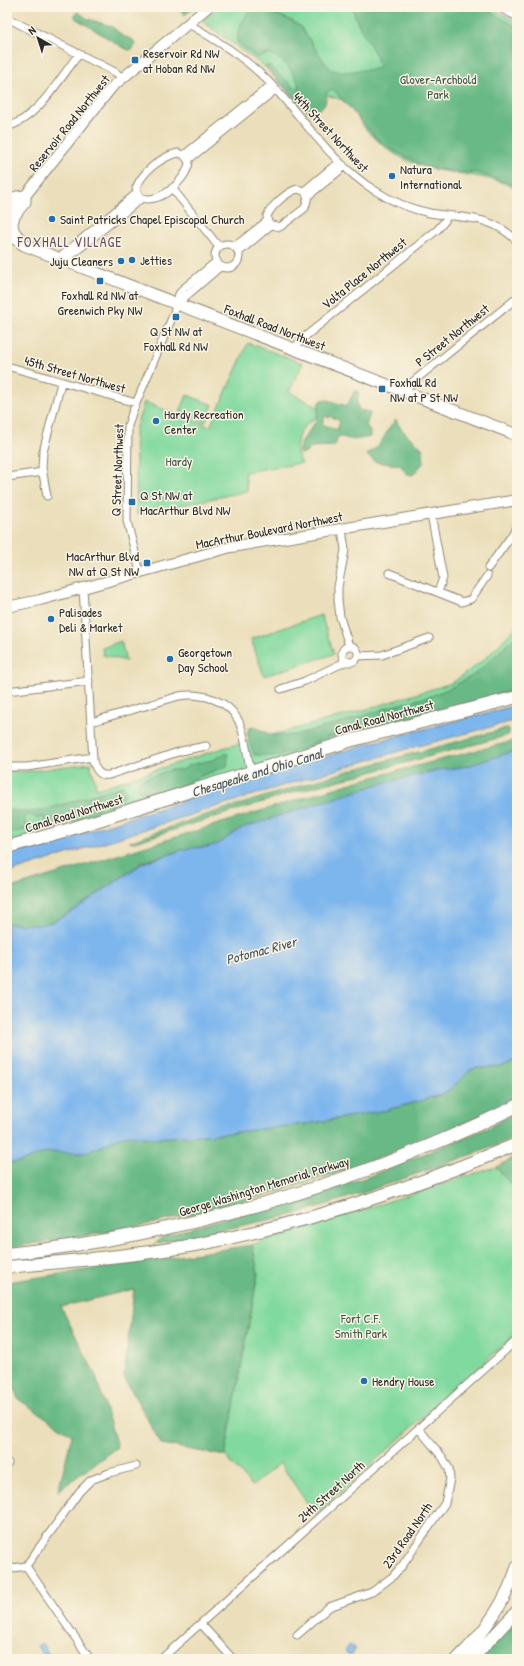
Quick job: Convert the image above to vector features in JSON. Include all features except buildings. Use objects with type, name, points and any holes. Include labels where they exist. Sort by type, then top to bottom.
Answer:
[{"type":"highway","name":"Canal Road Northwest","points":[[7,847],[64,831],[251,771],[385,731],[517,697]]},
{"type":"highway","name":"George Washington Memorial Parkway","points":[[7,1254],[110,1240],[171,1228],[230,1213],[343,1179],[477,1126],[517,1106]]},
{"type":"highway","points":[[7,1267],[105,1258],[200,1244],[307,1219],[394,1191],[474,1162],[517,1144]]},
{"type":"main road","name":"Reservoir Road Northwest","points":[[7,216],[22,204],[25,196],[102,99],[123,78],[208,7]]},
{"type":"main road","name":"Reservoir Road Northwest","points":[[7,206],[25,196]]},
{"type":"main road","points":[[7,202],[17,197],[25,196],[25,202],[14,215],[12,224],[12,229],[24,245]]},
{"type":"main road","name":"Foxhall Road Northwest","points":[[7,233],[24,245],[61,260],[517,435]]},
{"type":"main road","name":"Foxhall Road Northwest","points":[[7,240],[18,246],[24,245]]},
{"type":"main road","name":"MacArthur Boulevard Northwest","points":[[7,607],[40,600],[231,547],[517,500]]},
{"type":"main road","points":[[457,1659],[483,1631],[497,1612],[508,1591],[517,1567]]},
{"type":"main road","points":[[472,1659],[517,1611]]},
{"type":"street","points":[[498,7],[516,15]]},
{"type":"street","points":[[7,18],[116,72],[123,78]]},
{"type":"street","name":"44th Street Northwest","points":[[189,24],[233,52],[273,87],[343,164],[367,186],[396,202],[422,211],[486,221],[502,229],[517,241]]},
{"type":"street","points":[[7,127],[23,120],[35,110],[79,54]]},
{"type":"street","points":[[186,158],[273,87]]},
{"type":"street","points":[[139,196],[138,183],[154,166],[172,154],[178,153],[186,158]]},
{"type":"street","points":[[139,196],[152,199],[172,188],[187,171],[186,158]]},
{"type":"street","name":"Q Street Northwest","points":[[306,194],[339,171],[343,164]]},
{"type":"street","points":[[172,188],[219,247]]},
{"type":"street","name":"Q Street Northwest","points":[[297,189],[306,194],[305,208],[284,225],[280,227],[269,223],[266,216],[271,208],[292,191],[297,189]]},
{"type":"street","points":[[61,260],[139,196]]},
{"type":"street","name":"Volta Place Northwest","points":[[294,349],[302,339],[437,230],[445,221],[447,215]]},
{"type":"street","name":"Q Street Northwest","points":[[140,572],[129,531],[127,515],[127,433],[136,402],[177,304],[219,264],[230,268],[235,266],[238,261],[236,249],[269,223]]},
{"type":"street","points":[[219,264],[216,253],[219,247],[226,244],[236,249]]},
{"type":"street","name":"P Street Northwest","points":[[404,392],[410,384],[517,298]]},
{"type":"street","name":"45th Street Northwest","points":[[7,366],[61,383],[136,402]]},
{"type":"street","points":[[47,496],[43,472],[45,439],[61,383]]},
{"type":"street","points":[[7,477],[43,472]]},
{"type":"street","points":[[431,514],[443,578],[438,592]]},
{"type":"street","points":[[488,568],[512,535],[517,525]]},
{"type":"street","points":[[342,529],[345,550],[338,587],[338,600],[340,617],[349,646]]},
{"type":"street","points":[[389,573],[462,602],[471,599],[487,576]]},
{"type":"street","points":[[83,588],[93,757],[94,764],[99,772],[105,776],[112,775],[181,751],[206,746]]},
{"type":"street","points":[[281,689],[304,681],[346,661],[353,661],[358,656],[382,655],[429,638]]},
{"type":"street","points":[[346,661],[342,653],[343,649],[349,646],[357,649],[358,656]]},
{"type":"street","points":[[7,691],[89,681]]},
{"type":"street","points":[[91,722],[179,696],[193,694],[205,696],[227,705],[236,715],[240,724],[251,771]]},
{"type":"street","points":[[7,767],[26,766],[93,757]]},
{"type":"street","name":"24th Street North","points":[[161,1659],[517,1340]]},
{"type":"street","name":"23rd Road North","points":[[296,1635],[329,1607],[372,1592],[392,1577],[402,1566],[444,1503],[449,1485],[449,1469],[443,1458],[419,1429]]},
{"type":"street","points":[[7,1569],[26,1566],[80,1491],[91,1480],[109,1473],[136,1466]]},
{"type":"street","points":[[26,1566],[90,1659]]},
{"type":"street","points":[[201,1624],[233,1659]]},
{"type":"shaded area","points":[[490,7],[517,7],[517,22]]},
{"type":"green space","points":[[178,7],[194,7],[185,15]]},
{"type":"green space","name":"Glover-Archbold Park","points":[[219,7],[490,7],[517,22],[517,189],[502,182],[471,175],[441,171],[410,162],[387,149],[379,142],[365,128],[348,105],[342,100],[318,93],[302,107],[265,67],[202,21]]},
{"type":"green space","name":"Glover-Archbold Park","points":[[251,7],[259,7],[290,20],[300,26],[326,64],[332,70],[344,72],[376,69],[379,65],[373,50],[360,28],[354,14],[353,7],[482,7],[517,27],[517,186],[478,173],[455,172],[426,167],[392,150],[377,139],[334,90],[327,92],[325,104],[314,114],[310,114],[265,66],[270,66],[292,86],[299,90],[297,79],[280,59],[271,54],[256,57],[237,42],[239,28]]},
{"type":"green space","points":[[78,12],[88,19],[111,26],[123,36],[133,40],[135,44],[133,49],[129,50],[122,47],[77,19],[74,16]]},
{"type":"green space","name":"Hardy","points":[[248,343],[303,363],[289,392],[322,409],[317,416],[306,425],[298,438],[297,453],[302,463],[245,472],[247,491],[137,515],[135,430],[144,402],[210,427]]},
{"type":"green space","points":[[355,390],[359,392],[357,404],[359,410],[369,412],[370,414],[366,425],[370,432],[370,437],[354,440],[338,436],[335,446],[312,447],[306,453],[300,454],[300,444],[316,421],[319,402],[325,399],[347,406]],"holes":[[[325,416],[329,418],[330,416],[340,421],[337,430],[322,424]]]},
{"type":"green space","points":[[187,395],[213,405],[205,423],[180,412]]},
{"type":"green space","points":[[396,420],[401,429],[423,449],[424,462],[413,475],[407,474],[400,465],[376,462],[367,455],[367,453],[381,443]]},
{"type":"green space","points":[[321,615],[334,654],[264,676],[251,639]]},
{"type":"green space","points":[[517,626],[517,693],[7,843],[7,771],[23,772],[90,763],[97,789],[223,748],[354,713],[452,683],[486,658]]},
{"type":"green space","points":[[517,635],[516,689],[439,712],[328,737],[302,749],[278,756],[254,755],[247,733],[250,727],[253,726],[274,736],[296,735],[364,716],[392,706],[431,696],[450,688],[477,673]]},
{"type":"green space","points":[[121,641],[126,661],[103,655],[102,648]]},
{"type":"green space","points":[[508,728],[509,734],[506,736],[295,792],[135,842],[129,842],[199,817],[348,771]]},
{"type":"green space","points":[[517,740],[517,750],[468,766],[439,770],[376,785],[242,828],[218,844],[207,847],[189,848],[143,862],[73,911],[52,922],[39,925],[7,924],[7,889],[358,781]]},
{"type":"green space","points":[[224,754],[228,754],[227,766],[198,777],[187,784],[147,797],[139,789],[137,784],[140,780],[171,770],[183,770],[189,765],[213,760]]},
{"type":"green space","points":[[123,786],[126,792],[122,798],[114,798],[112,809],[104,805],[105,801],[94,812],[80,819],[72,822],[41,827],[45,821],[43,816],[38,819],[29,815],[24,818],[27,826],[25,830],[7,834],[7,811],[38,811]]},
{"type":"green space","points":[[517,1061],[517,1099],[424,1141],[376,1159],[279,1191],[180,1217],[115,1231],[7,1248],[7,1163],[20,1162],[47,1152],[83,1153],[100,1147],[119,1137],[129,1135],[152,1138],[219,1134],[312,1123],[387,1110],[440,1095],[453,1087],[470,1070],[476,1068],[502,1067]]},
{"type":"green space","points":[[517,1112],[517,1136],[485,1150],[297,1214],[154,1244],[164,1236],[365,1178],[488,1128]]},
{"type":"green space","points":[[517,1156],[517,1183],[512,1185],[496,1167]]},
{"type":"green space","name":"Fort C.F. Smith Park","points":[[496,1167],[517,1191],[517,1333],[315,1515],[280,1463],[252,1486],[225,1456],[258,1273],[252,1245]]},
{"type":"green space","points":[[252,1245],[258,1273],[225,1456],[161,1444],[124,1377],[134,1289],[61,1307],[96,1376],[117,1447],[58,1491],[72,1435],[18,1399],[7,1363],[7,1282]]},
{"type":"green space","points":[[517,1618],[517,1659],[477,1659]]},
{"type":"water","points":[[517,705],[517,720],[403,750],[288,784],[7,873],[7,854],[34,848],[370,743]]},
{"type":"water","name":"Potomac River","points":[[517,750],[517,1061],[502,1067],[476,1068],[470,1070],[453,1087],[440,1095],[387,1110],[312,1123],[219,1134],[152,1138],[129,1135],[119,1137],[100,1147],[83,1153],[47,1152],[20,1162],[7,1163],[7,924],[39,925],[52,922],[73,911],[143,863],[189,848],[207,847],[218,844],[242,828],[376,785],[439,770],[468,766]]},
{"type":"water","points":[[42,1643],[49,1655],[44,1658],[37,1646]]},
{"type":"water","points":[[350,1645],[355,1650],[350,1655],[345,1650]]},
{"type":"waterway","points":[[509,1659],[517,1653]]},
{"type":"place","name":"Reservoir Rd NW at Hoban Rd NW","points":[[135,60]]},
{"type":"place","name":"Natura International","points":[[392,176]]},
{"type":"place","name":"Saint Patricks Chapel Episcopal Church","points":[[52,219]]},
{"type":"place","name":"Jetties","points":[[132,260]]},
{"type":"place","name":"Juju Cleaners","points":[[121,261]]},
{"type":"place","name":"Foxhall Rd NW at Greenwich Pky NW","points":[[100,281]]},
{"type":"place","name":"Q St NW at Foxhall Rd NW","points":[[176,317]]},
{"type":"place","name":"Foxhall Rd NW at P St NW","points":[[382,389]]},
{"type":"place","name":"Hardy Recreation Center","points":[[156,421]]},
{"type":"place","name":"Q St NW at MacArthur Blvd NW","points":[[132,502]]},
{"type":"place","name":"MacArthur Blvd NW at Q St NW","points":[[147,563]]},
{"type":"place","name":"Palisades Deli & Market","points":[[51,619]]},
{"type":"place","name":"Georgetown Day School","points":[[170,659]]},
{"type":"place","name":"Hendry House","points":[[364,1381]]},
{"type":"district","name":"FOXHALL VILLAGE","points":[[70,241]]},
{"type":"water label","name":"Chesapeake and Ohio Canal","points":[[257,772]]}]
